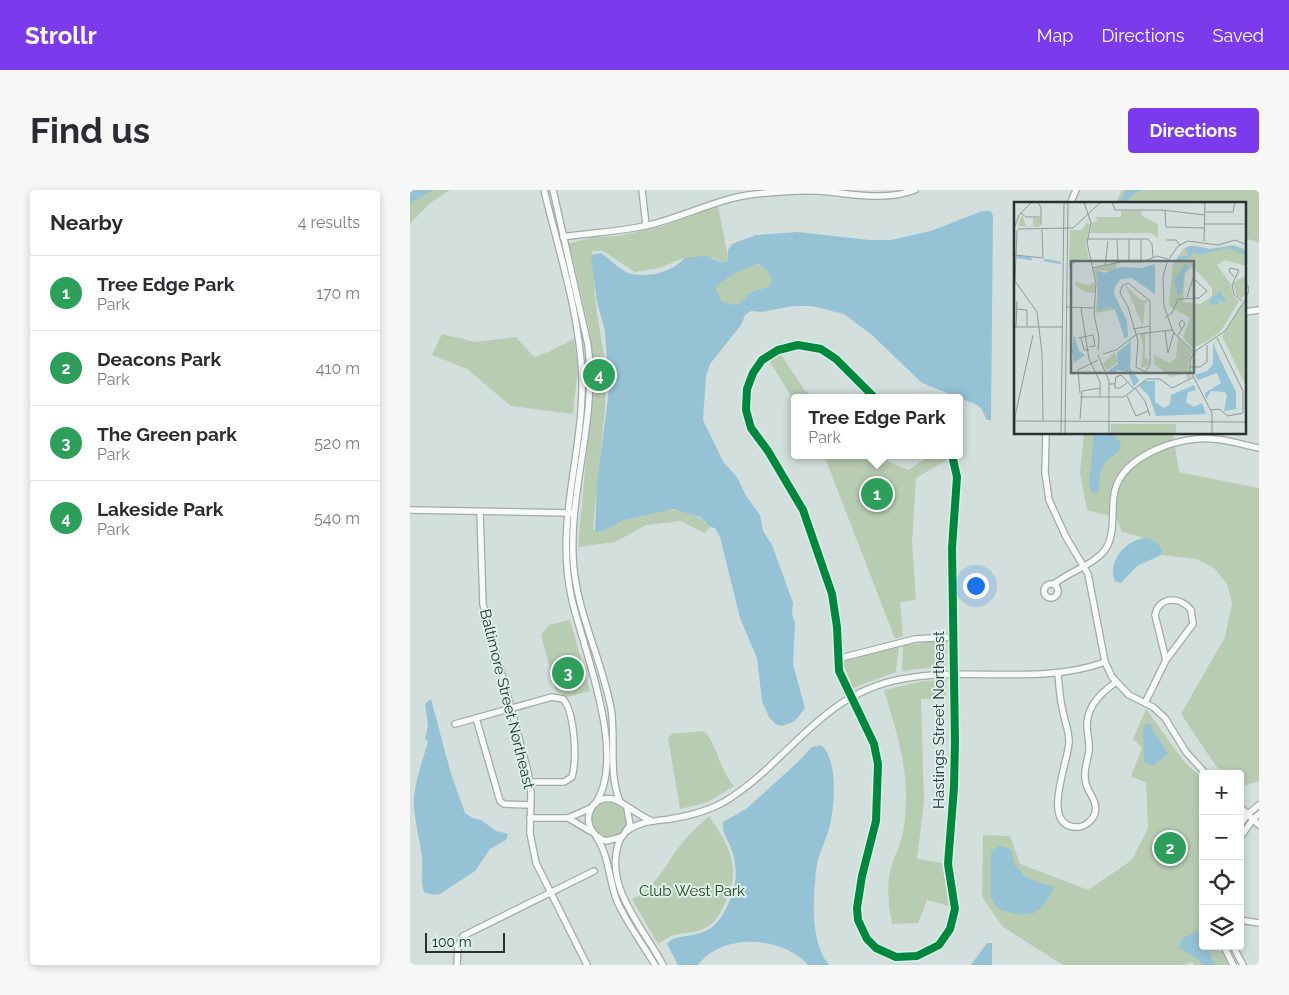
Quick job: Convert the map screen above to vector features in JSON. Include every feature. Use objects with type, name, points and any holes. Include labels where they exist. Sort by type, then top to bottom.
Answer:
[{"type":"street","points":[[544,190],[578,337],[582,379],[565,557],[572,600],[604,722],[606,779],[601,796],[594,805],[588,820],[594,835],[602,847],[612,886],[622,911],[655,965]]},
{"type":"street","points":[[554,190],[591,366],[591,394],[573,546],[575,572],[581,605],[610,704],[614,735],[614,782],[620,802]]},
{"type":"street","points":[[642,190],[646,226]]},
{"type":"street","points":[[733,190],[734,197]]},
{"type":"street","points":[[556,238],[628,230],[646,226],[734,197],[806,190],[869,197],[915,190]]},
{"type":"street","points":[[1071,202],[1076,190]]},
{"type":"street","points":[[1246,310],[1259,310]]},
{"type":"street","points":[[850,697],[839,671],[836,611],[824,569],[803,510],[768,451],[751,428],[746,410],[747,389],[753,373],[762,360],[772,352],[798,345],[821,349],[836,359],[871,394]]},
{"type":"street","points":[[1046,435],[1045,472],[1049,500],[1066,537],[1085,566],[1092,586],[1105,662],[1116,682],[1129,695],[1145,703],[1165,718],[1186,752],[1202,770]]},
{"type":"street","points":[[1054,584],[1093,561],[1106,548],[1113,528],[1115,491],[1120,476],[1130,465],[1144,455],[1184,441],[1209,436],[1259,448]]},
{"type":"street","name":"Hastings Street Northeast","points":[[850,697],[865,723],[874,744],[878,764],[876,821],[858,895],[858,920],[867,939],[876,948],[896,957],[906,958],[931,951],[939,945],[946,937],[954,920],[955,909],[948,864],[954,787],[952,548],[957,477],[953,459]]},
{"type":"street","points":[[410,510],[568,512],[576,514]]},
{"type":"street","name":"Baltimore Street Northeast","points":[[480,512],[481,592],[530,782],[530,833],[536,863],[587,965]]},
{"type":"street","points":[[1145,703],[1166,660],[1193,624],[1192,610],[1182,601],[1175,599],[1167,600],[1160,604],[1155,615],[1166,660]]},
{"type":"street","points":[[837,659],[916,639],[953,637]]},
{"type":"street","points":[[663,965],[633,916],[622,891],[615,860],[622,837],[627,831],[650,820],[696,814],[722,803],[761,777],[818,719],[850,697],[900,679],[954,674],[1058,674],[1105,662]]},
{"type":"street","points":[[1058,674],[1069,739],[1068,754],[1060,782],[1058,811],[1064,822],[1074,826],[1087,824],[1095,813],[1095,802],[1086,785],[1085,776],[1089,750],[1087,724],[1097,698],[1116,682]]},
{"type":"street","points":[[455,724],[552,697],[563,699],[569,708],[574,742],[572,777],[564,782],[530,782]]},
{"type":"street","points":[[476,718],[500,801],[504,804],[531,805]]},
{"type":"street","points":[[530,818],[568,818],[584,813],[605,799],[620,802],[627,808],[650,820]]},
{"type":"street","points":[[1244,830],[1259,805]]},
{"type":"street","points":[[627,808],[630,819],[627,831]]},
{"type":"street","points":[[1244,811],[1259,825]]},
{"type":"street","points":[[1244,822],[1259,814]]},
{"type":"street","points":[[568,818],[606,841],[622,837]]},
{"type":"street","points":[[457,965],[458,946],[463,936],[594,871]]},
{"type":"street","points":[[1244,921],[1259,923]]},
{"type":"street","points":[[1226,950],[1233,965]]},
{"type":"street","points":[[1235,950],[1243,965]]},
{"type":"green space","points":[[410,190],[450,190],[429,204],[410,224]]},
{"type":"green space","points":[[1122,190],[1259,190],[1259,243],[1246,238],[1246,202],[1116,202]]},
{"type":"green space","points":[[718,206],[728,257],[728,261],[723,263],[713,258],[684,258],[659,268],[635,272],[603,251],[592,251],[596,307],[606,368],[605,408],[593,529],[603,531],[612,525],[626,520],[670,510],[678,510],[694,515],[710,527],[704,533],[681,521],[646,525],[615,542],[578,547],[593,382],[590,333],[573,259],[566,244],[595,237],[619,236],[663,226]]},
{"type":"green space","points":[[754,264],[763,266],[772,279],[769,287],[753,291],[737,305],[722,302],[716,288],[719,282]]},
{"type":"green space","points":[[442,334],[475,342],[516,337],[534,357],[574,339],[578,367],[573,414],[511,406],[467,369],[432,355]]},
{"type":"green space","points":[[780,353],[809,394],[791,394],[791,396],[769,360]]},
{"type":"green space","points":[[1084,435],[1173,435],[1179,472],[1259,488],[1259,781],[1244,786],[1244,770],[1220,770],[1181,714],[1225,637],[1232,603],[1227,584],[1214,568],[1197,559],[1161,555],[1162,550],[1155,541],[1122,532],[1116,518],[1087,510],[1080,473]]},
{"type":"green space","points":[[826,459],[886,459],[909,470],[924,459],[948,459],[916,478],[912,541],[916,600],[900,602],[903,636],[895,639]]},
{"type":"green space","points":[[570,620],[590,691],[568,697],[556,691],[541,635],[549,625]]},
{"type":"green space","points":[[947,640],[946,666],[902,671],[903,645]]},
{"type":"green space","points":[[899,645],[896,672],[853,688],[843,662]]},
{"type":"green space","points":[[946,680],[946,698],[921,699],[924,801],[917,859],[942,863],[949,906],[927,900],[918,923],[892,924],[888,887],[892,864],[903,832],[906,794],[899,742],[884,690],[924,681]]},
{"type":"green space","points":[[1146,709],[1185,763],[1199,775],[1199,950],[1223,950],[1228,965],[1194,965],[1192,962],[1183,965],[1063,965],[1003,927],[982,897],[983,835],[1010,836],[1020,864],[1088,890],[1132,860],[1148,828],[1146,783],[1131,776],[1142,748],[1133,739]]},
{"type":"green space","points":[[704,731],[709,737],[725,772],[734,786],[708,802],[680,809],[668,738],[672,734]]},
{"type":"green space","points":[[609,802],[622,807],[627,820],[622,833],[609,838],[596,833],[591,820],[596,807]]},
{"type":"green space","name":"Club West Park","points":[[709,816],[722,837],[731,857],[733,877],[731,889],[721,912],[711,924],[704,929],[671,936],[658,944],[632,899],[639,896],[651,885],[683,842]]},
{"type":"water","points":[[410,190],[433,190],[410,203]]},
{"type":"water","points":[[1126,190],[1144,190],[1134,193],[1127,202],[1120,202]]},
{"type":"water","points":[[982,211],[991,211],[993,216],[991,420],[987,420],[981,408],[963,399],[963,394],[950,394],[922,383],[872,335],[844,314],[812,306],[793,306],[762,312],[751,311],[745,315],[741,325],[710,364],[706,376],[703,420],[724,463],[737,477],[746,496],[760,515],[763,531],[772,545],[793,603],[792,614],[795,623],[793,664],[805,708],[795,721],[782,726],[775,724],[769,717],[762,701],[757,658],[740,618],[720,537],[715,528],[710,527],[700,517],[673,509],[624,520],[603,531],[595,532],[597,483],[609,390],[605,331],[597,302],[591,255],[601,253],[626,272],[649,275],[666,271],[680,263],[684,258],[705,256],[723,263],[728,261],[728,250],[732,244],[756,235],[798,232],[869,240],[891,240],[931,231]],"holes":[[[759,264],[772,279],[769,287],[753,291],[737,305],[722,302],[716,288],[736,273]]]},
{"type":"water","points":[[1094,435],[1115,435],[1121,444],[1120,448],[1102,468],[1098,492],[1090,491]]},
{"type":"water","points":[[1145,538],[1157,543],[1162,550],[1161,555],[1137,566],[1121,583],[1115,581],[1114,566],[1120,553],[1131,543]]},
{"type":"water","points":[[431,699],[451,774],[465,813],[472,818],[481,820],[496,831],[508,834],[506,840],[490,849],[475,871],[440,894],[433,895],[424,892],[423,888],[422,857],[414,807],[416,782],[428,742],[425,738],[428,726],[425,704]]},
{"type":"water","points":[[1145,724],[1150,724],[1168,754],[1152,766],[1144,762],[1143,729]]},
{"type":"water","points":[[821,745],[830,760],[833,771],[834,794],[830,825],[817,866],[814,920],[819,945],[829,965],[808,965],[797,955],[784,948],[753,942],[737,943],[722,947],[709,954],[698,965],[678,965],[667,944],[678,938],[700,933],[716,923],[723,914],[734,890],[736,874],[734,857],[724,832],[723,822],[746,809],[812,747]]},
{"type":"water","points":[[1000,846],[1011,849],[1015,866],[1020,869],[1023,875],[1039,883],[1055,887],[1042,907],[1034,913],[1021,915],[1000,910],[994,904],[991,896],[991,854],[992,850]]},
{"type":"water","points":[[1198,930],[1199,950],[1208,950],[1216,965],[1202,965],[1199,960],[1179,948],[1181,939]]},
{"type":"water","points":[[987,943],[992,943],[992,965],[971,965]]},
{"type":"cycle path","points":[[871,394],[836,359],[821,349],[798,345],[778,350],[762,360],[753,373],[747,389],[746,410],[751,428],[768,451],[803,510],[832,594],[837,627],[839,671],[874,744],[878,764],[876,821],[862,876],[857,908],[858,920],[867,939],[876,948],[896,957],[917,956],[939,945],[950,929],[955,909],[948,864],[954,787],[955,742],[952,548],[957,477],[953,459]]},
{"type":"place","name":"Lakeside Park","points":[[599,375]]},
{"type":"place","name":"Tree Edge Park","points":[[877,494]]},
{"type":"place","name":"The Green park","points":[[568,673]]},
{"type":"place","name":"Deacons Park","points":[[1170,848]]}]
